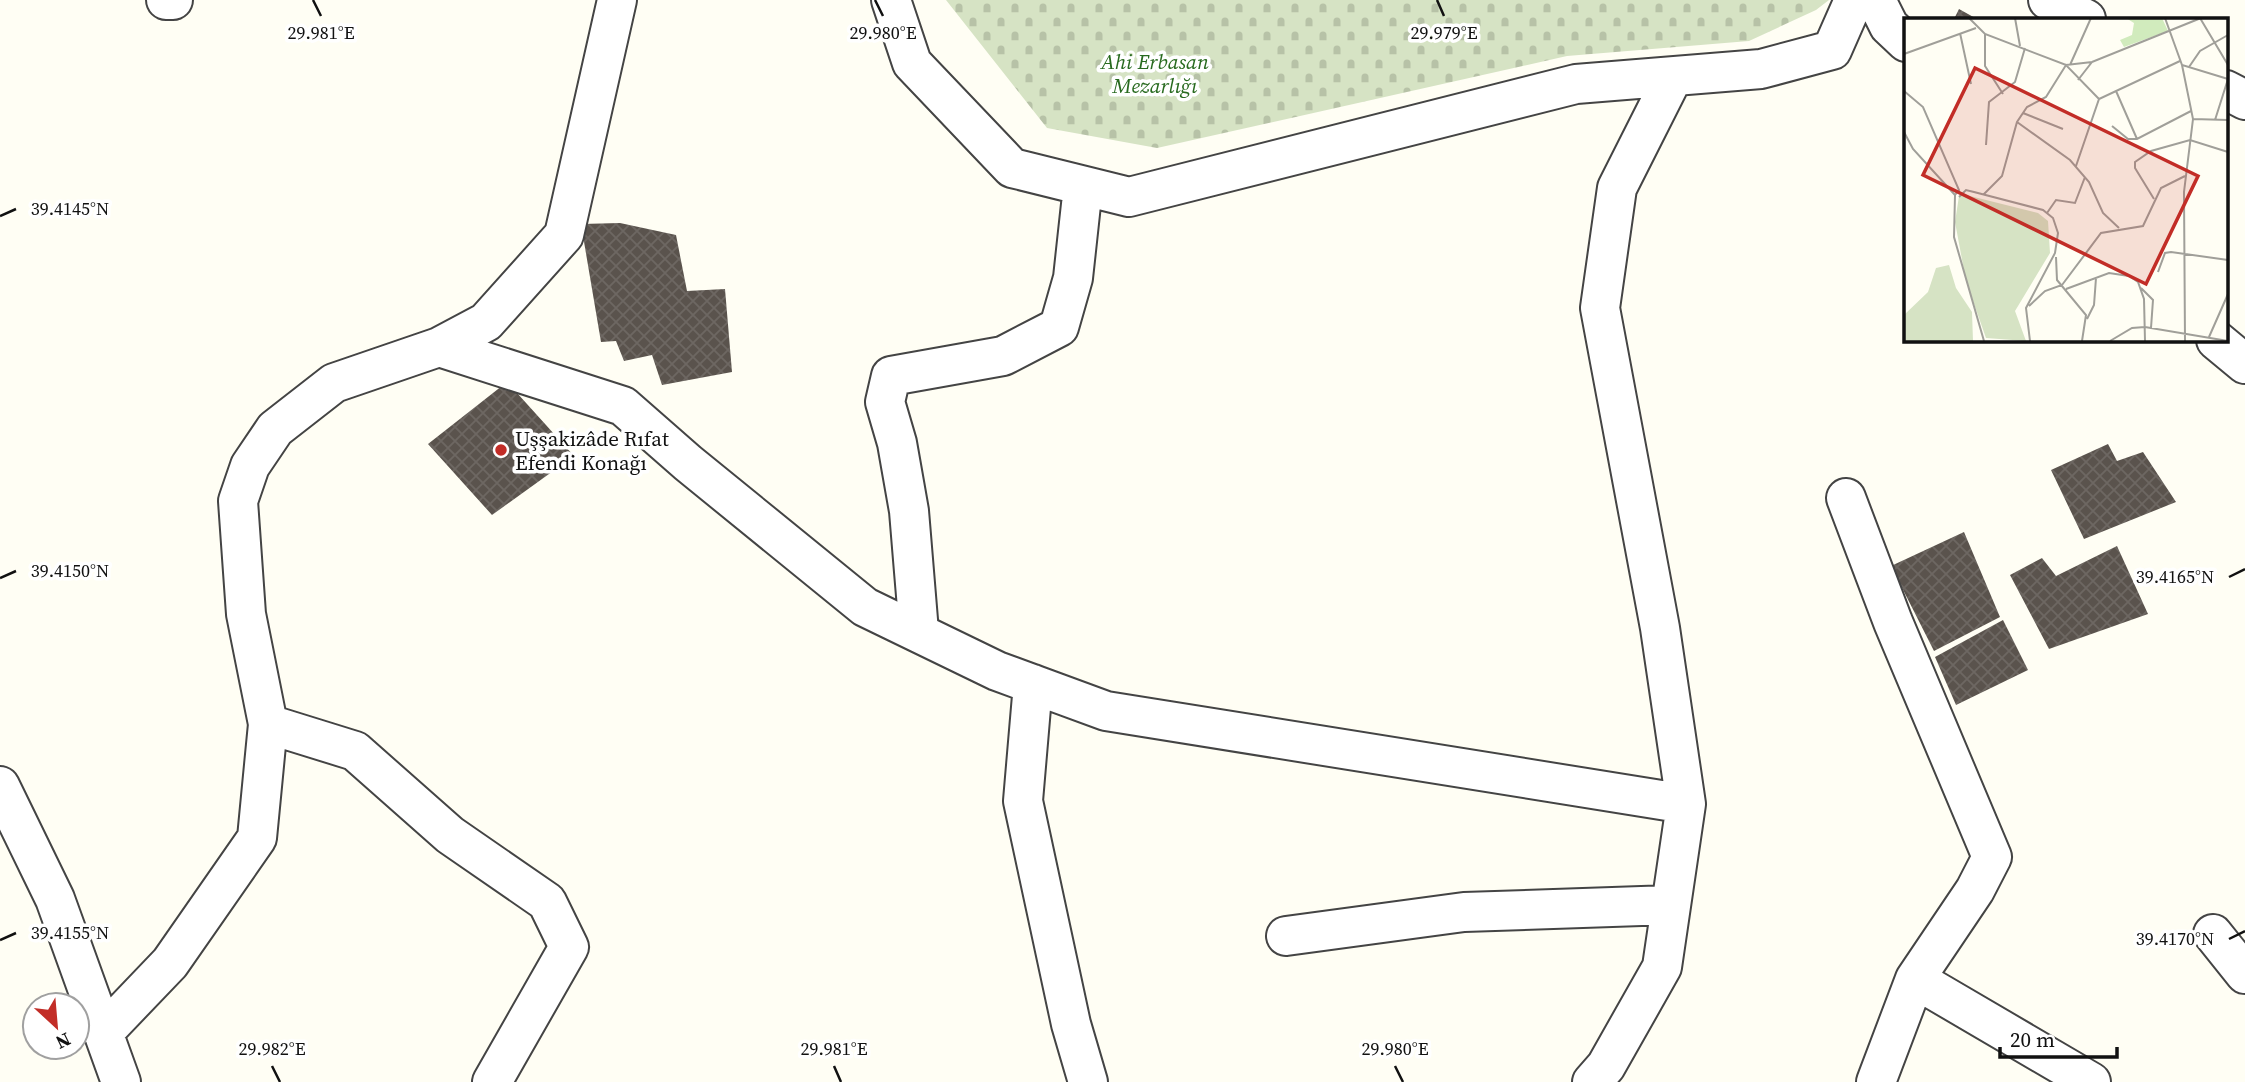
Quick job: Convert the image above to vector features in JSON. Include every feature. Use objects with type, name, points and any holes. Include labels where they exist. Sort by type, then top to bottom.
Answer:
[{"type":"street","points":[[166,0],[173,0]]},
{"type":"street","points":[[103,1032],[170,963],[257,838],[268,724],[246,614],[238,501],[250,466],[275,429],[334,383],[439,347],[486,322],[564,235],[617,0]]},
{"type":"street","points":[[891,0],[912,63],[1012,168],[1129,197],[1576,84],[1761,69],[1832,50],[1854,0]]},
{"type":"street","points":[[1876,0],[1889,26],[1904,40]]},
{"type":"street","points":[[2048,0],[2084,18]]},
{"type":"street","points":[[1592,1082],[1606,1066],[1662,967],[1686,804],[1660,628],[1600,308],[1617,188],[1673,77]]},
{"type":"street","points":[[2228,91],[2245,100]]},
{"type":"street","points":[[919,632],[909,511],[897,443],[885,402],[891,376],[1003,356],[1059,327],[1073,278],[1083,186]]},
{"type":"street","points":[[2217,341],[2245,364]]},
{"type":"street","points":[[439,347],[623,406],[688,463],[865,607],[997,671],[1106,711],[1686,804]]},
{"type":"street","points":[[1846,498],[1893,622],[1992,857],[1975,890],[1915,979],[1876,1082]]},
{"type":"street","points":[[1033,684],[1023,801],[1072,1024],[1088,1082]]},
{"type":"street","points":[[268,724],[355,751],[450,835],[547,902],[569,947],[492,1082]]},
{"type":"street","points":[[0,786],[55,899],[121,1082]]},
{"type":"street","points":[[1286,936],[1464,912],[1671,905]]},
{"type":"street","points":[[2213,934],[2245,974]]},
{"type":"street","points":[[1915,979],[2091,1082]]},
{"type":"green space","name":"Ahi Erbasan Mezarlığı","points":[[946,0],[1829,0],[1816,10],[1749,41],[1567,56],[1157,148],[1047,128]]},
{"type":"building","points":[[1959,9],[1975,18],[1954,18]]},
{"type":"building","points":[[620,223],[676,235],[687,291],[725,289],[732,372],[662,385],[652,355],[624,361],[616,341],[601,342],[581,224]]},
{"type":"building","name":"Uşşakizâde Rıfat Efendi Konağı","points":[[507,382],[574,456],[492,515],[428,444]]},
{"type":"building","points":[[2108,444],[2117,461],[2143,452],[2176,502],[2084,539],[2051,470]]},
{"type":"building","points":[[1964,532],[2000,617],[1934,651],[1891,566]]},
{"type":"building","points":[[2117,546],[2148,614],[2049,649],[2010,575],[2042,558],[2056,576]]},
{"type":"building","points":[[2003,620],[2028,670],[1956,705],[1935,657]]},
{"type":"place","name":"Uşşakizâde Rıfat Efendi Konağı","points":[[501,450]]}]
